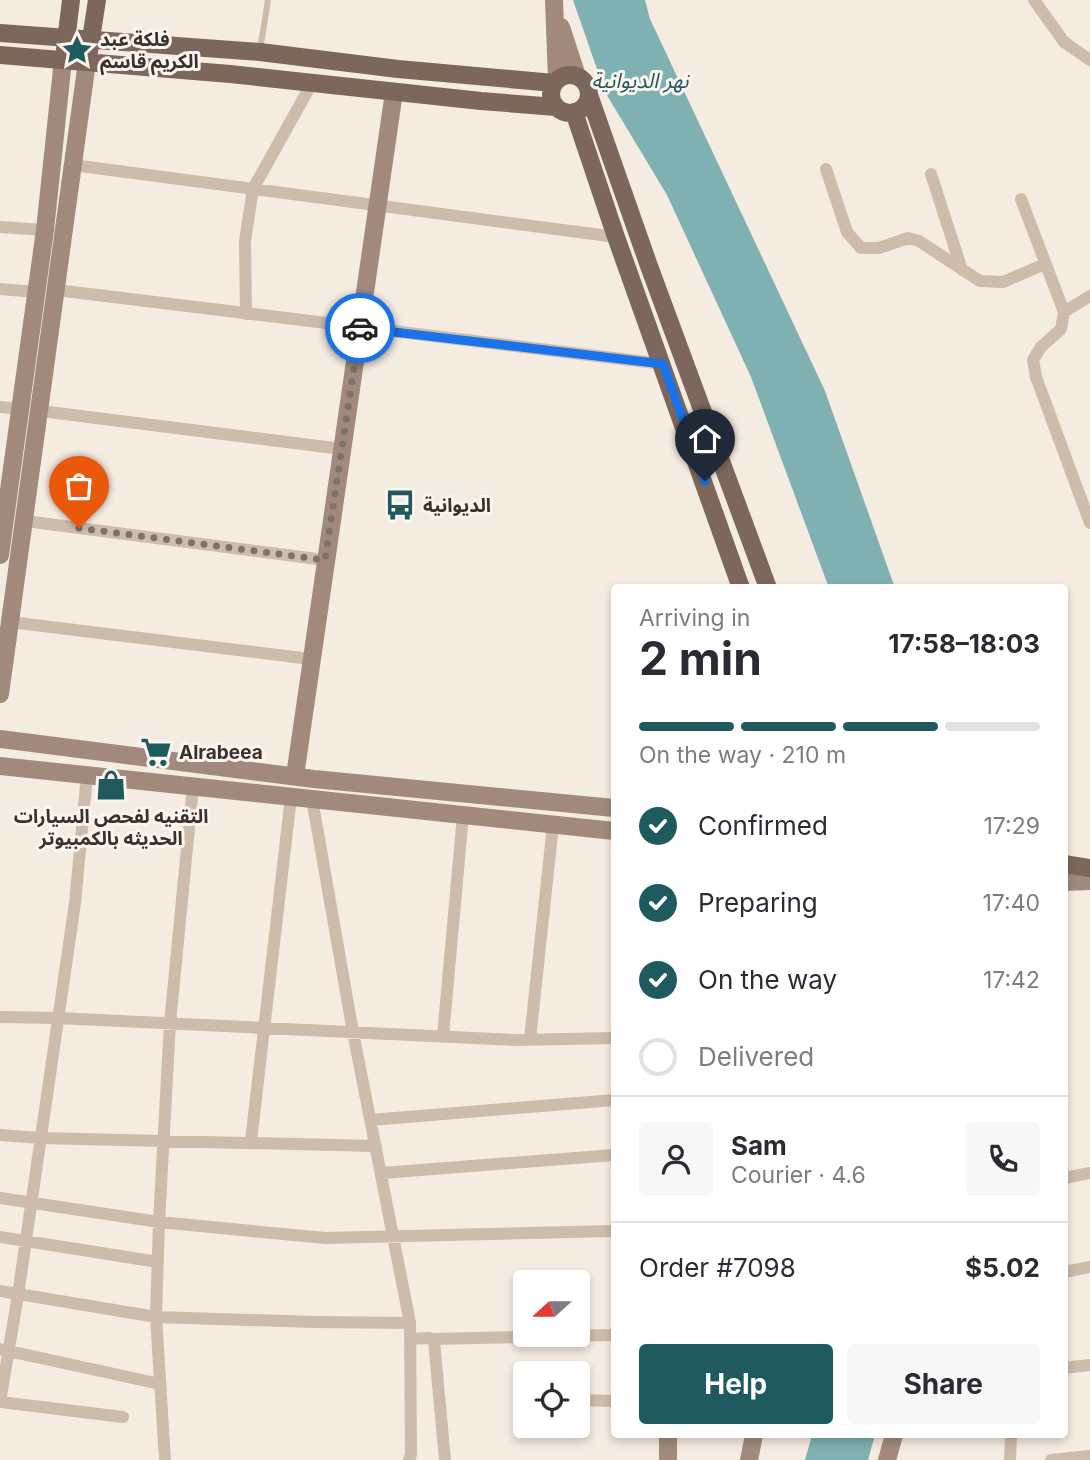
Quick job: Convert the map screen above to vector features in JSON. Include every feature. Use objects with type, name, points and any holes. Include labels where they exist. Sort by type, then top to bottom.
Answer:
[{"type":"main road","points":[[0,555],[45,230],[71,0]]},
{"type":"main road","points":[[0,694],[97,0]]},
{"type":"main road","points":[[554,5],[578,76],[586,84],[649,266],[767,584]]},
{"type":"main road","points":[[554,5],[556,81],[551,95],[556,107],[561,111],[574,113],[584,106],[589,95]]},
{"type":"main road","points":[[0,33],[260,52],[398,69],[556,81],[565,75],[578,76]]},
{"type":"main road","points":[[0,55],[230,74],[556,107]]},
{"type":"main road","points":[[295,776],[394,92]]},
{"type":"main road","points":[[574,113],[740,584]]},
{"type":"main road","points":[[629,271],[649,266]]},
{"type":"main road","points":[[721,528],[744,521]]},
{"type":"main road","points":[[0,738],[295,776],[611,808]]},
{"type":"main road","points":[[0,766],[611,831]]},
{"type":"main road","points":[[1068,863],[1090,865]]},
{"type":"main road","points":[[1068,882],[1090,881]]},
{"type":"main road","points":[[668,1438],[668,1460]]},
{"type":"main road","points":[[749,1460],[753,1438]]},
{"type":"main road","points":[[887,1460],[893,1438]]},
{"type":"street","points":[[1034,0],[1064,42],[1090,60]]},
{"type":"street","points":[[246,314],[244,241],[253,190],[312,83]]},
{"type":"street","points":[[73,165],[616,237]]},
{"type":"street","points":[[826,169],[846,232],[861,248],[879,248],[908,238],[919,241],[980,281],[1003,282],[1045,264]]},
{"type":"street","points":[[931,174],[962,271]]},
{"type":"street","points":[[1021,199],[1064,313],[1061,329],[1041,348],[1033,360],[1036,377],[1090,523]]},
{"type":"street","points":[[0,227],[45,230]]},
{"type":"street","points":[[0,289],[36,292]]},
{"type":"street","points":[[56,290],[663,364]]},
{"type":"street","points":[[1064,313],[1090,296]]},
{"type":"street","points":[[0,407],[20,409]]},
{"type":"street","points":[[41,411],[342,449]]},
{"type":"street","points":[[25,521],[325,560]]},
{"type":"street","points":[[10,622],[311,659]]},
{"type":"street","points":[[87,775],[75,903],[18,1295],[5,1350],[0,1402],[122,1417]]},
{"type":"street","points":[[164,1460],[156,1317],[159,1222],[170,1023],[193,787]]},
{"type":"street","points":[[251,1141],[291,797]]},
{"type":"street","points":[[312,799],[353,1032],[410,1323],[410,1460]]},
{"type":"street","points":[[443,1036],[463,815]]},
{"type":"street","points":[[530,1039],[552,825]]},
{"type":"street","points":[[0,1017],[530,1039],[611,1038]]},
{"type":"street","points":[[371,1120],[611,1100]]},
{"type":"street","points":[[0,1135],[376,1146]]},
{"type":"street","points":[[382,1172],[611,1155]]},
{"type":"street","points":[[1068,1177],[1090,1173]]},
{"type":"street","points":[[0,1198],[159,1222],[325,1238],[611,1231]]},
{"type":"street","points":[[0,1237],[158,1262]]},
{"type":"street","points":[[1068,1271],[1090,1267]]},
{"type":"street","points":[[0,1291],[156,1317],[410,1323]]},
{"type":"street","points":[[410,1339],[611,1335]]},
{"type":"street","points":[[431,1339],[435,1345],[445,1460]]},
{"type":"street","points":[[5,1350],[160,1384]]},
{"type":"street","points":[[1068,1367],[1090,1364]]},
{"type":"street","points":[[590,1400],[611,1401]]},
{"type":"street","points":[[1010,1460],[1011,1438]]},
{"type":"street","points":[[1051,1460],[1090,1456]]},
{"type":"lane","points":[[260,52],[268,0]]},
{"type":"water","name":"نهر الديوانية","points":[[573,0],[645,0],[650,19],[825,391],[894,584],[828,584],[751,377],[667,195],[605,92]]},
{"type":"water","points":[[811,1438],[874,1438],[868,1460],[805,1460]]},
{"type":"way so far","points":[[79,528],[325,560],[360,328]]},
{"type":"place","name":"فلكة عبد الكريم قاسم","points":[[77,50]]},
{"type":"place","name":"الديوانية","points":[[400,505]]},
{"type":"place","name":"Alrabeea","points":[[156,752]]},
{"type":"place","name":"التقنيه لفحص السيارات الحديثه بالكمبيوتر","points":[[111,785]]},
{"type":"route","points":[[360,328],[663,364],[705,481]]}]
